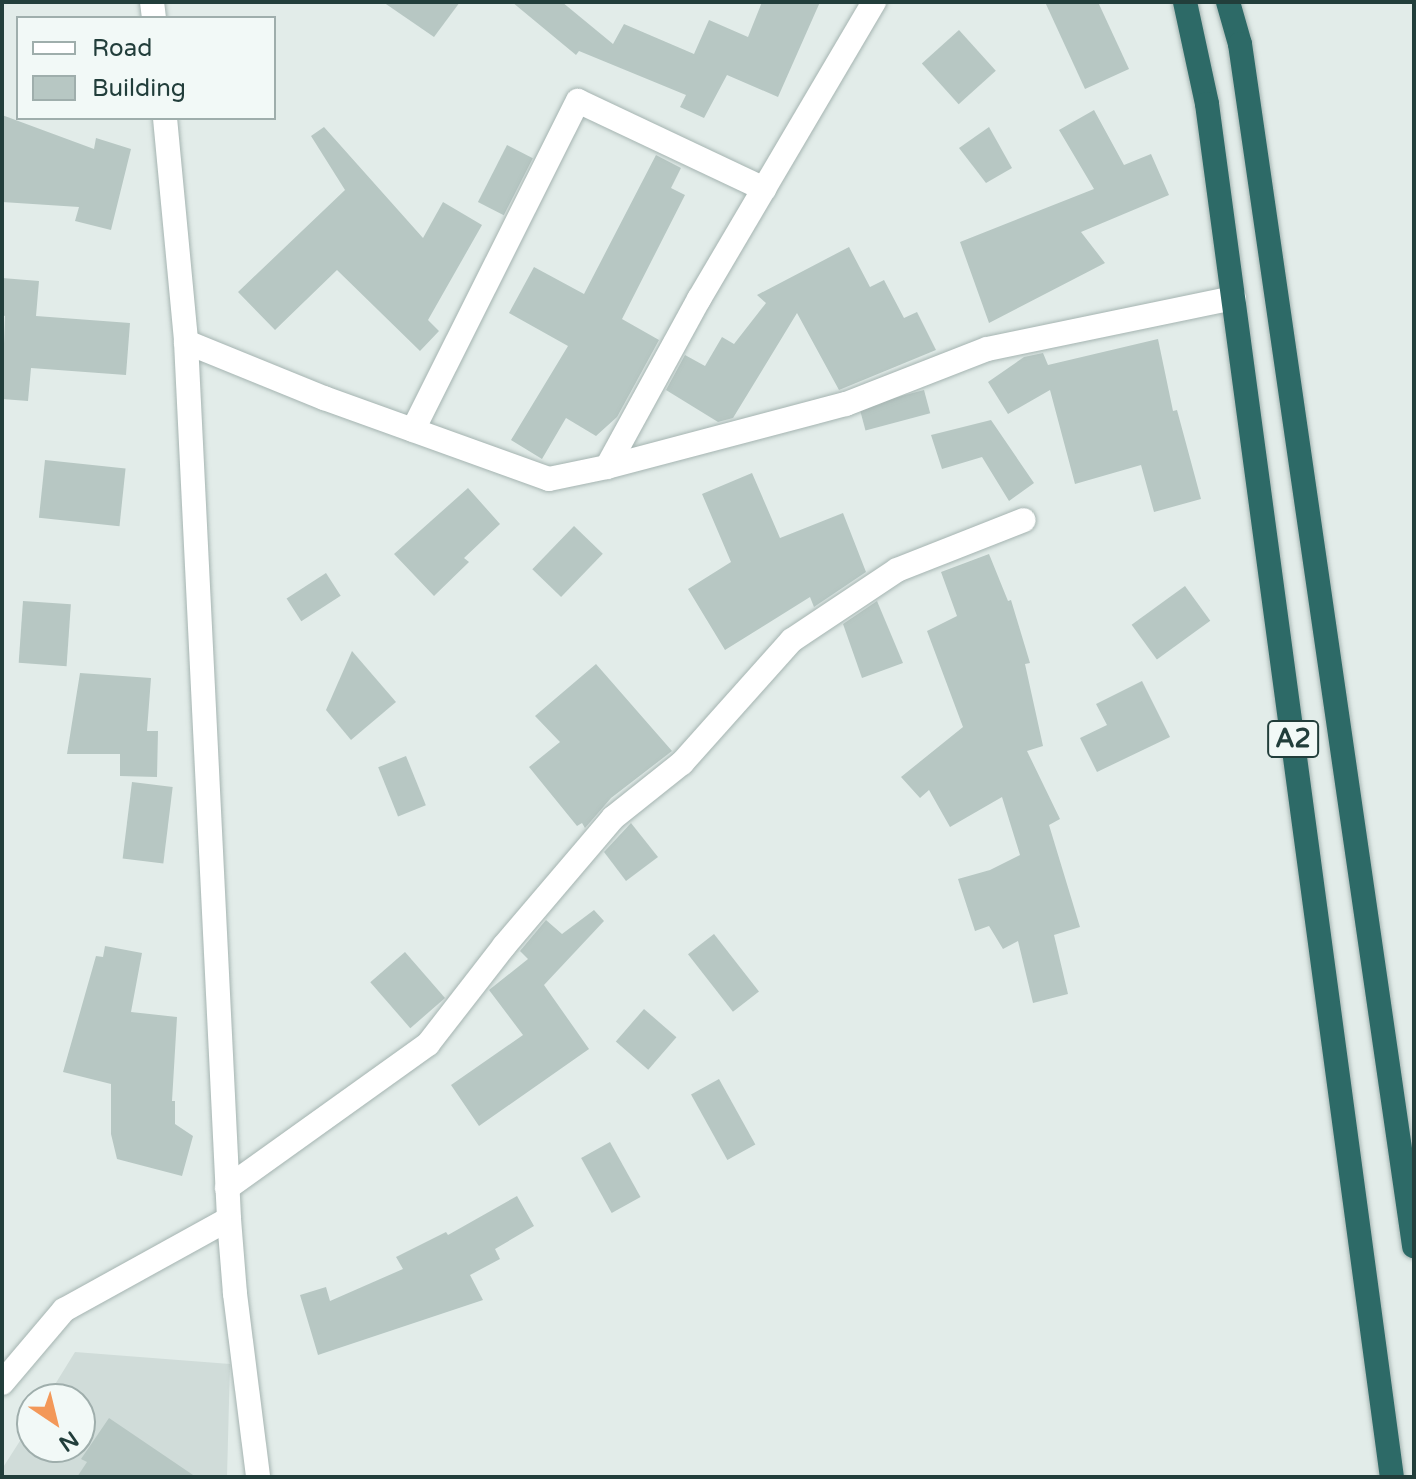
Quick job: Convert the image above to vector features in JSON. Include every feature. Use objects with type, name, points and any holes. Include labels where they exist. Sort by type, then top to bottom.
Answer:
[{"type":"highway","name":"A2","points":[[1185,2],[1207,104],[1392,1477]]},
{"type":"highway","name":"A2","points":[[1228,2],[1240,44],[1414,1246]]},
{"type":"street","points":[[607,467],[874,2]]},
{"type":"street","points":[[413,430],[578,101],[764,189]]},
{"type":"street","points":[[165,120],[186,342],[229,1219],[235,1294],[258,1477]]},
{"type":"street","points":[[186,342],[324,398],[549,479],[607,467],[846,404],[987,349],[1234,298]]},
{"type":"street","points":[[227,1188],[428,1044],[504,946],[613,818],[682,763],[792,640],[897,570],[1024,520]]},
{"type":"street","points":[[2,1383],[64,1310],[229,1219]]},
{"type":"shaded area","points":[[75,1352],[230,1364],[227,1477],[2,1477],[2,1469],[16,1447],[16,1463],[96,1463],[96,1383],[56,1383]]},
{"type":"building","points":[[383,2],[460,2],[434,37]]},
{"type":"building","points":[[512,2],[562,2],[613,44],[624,24],[694,54],[709,20],[748,37],[762,2],[820,2],[778,97],[727,75],[704,118],[680,107],[686,95],[579,51],[576,55]]},
{"type":"building","points":[[1045,2],[1098,2],[1129,69],[1085,89]]},
{"type":"building","points":[[959,30],[996,71],[959,104],[922,63]]},
{"type":"building","points":[[1094,110],[1124,165],[1151,154],[1169,195],[1081,232],[1105,263],[989,323],[960,242],[1094,189],[1059,130]]},
{"type":"building","points":[[2,115],[94,149],[96,138],[131,149],[111,230],[75,221],[79,207],[2,202]]},
{"type":"building","points":[[324,127],[423,238],[443,202],[482,225],[428,320],[439,331],[420,351],[337,270],[275,330],[238,292],[345,190],[311,136]]},
{"type":"building","points":[[989,127],[1012,168],[986,183],[959,148]]},
{"type":"building","points":[[507,145],[533,158],[504,215],[478,202]]},
{"type":"building","points":[[656,155],[681,168],[671,188],[685,195],[622,319],[659,340],[617,417],[596,436],[566,418],[542,459],[511,440],[568,346],[509,313],[534,267],[584,294]]},
{"type":"building","points":[[849,247],[870,287],[884,280],[904,318],[917,312],[936,350],[839,390],[797,313],[733,418],[718,422],[666,390],[685,355],[705,366],[722,337],[734,344],[766,303],[757,295]]},
{"type":"building","points":[[2,278],[39,281],[36,316],[130,323],[126,375],[31,368],[28,401],[2,399],[5,316],[2,315]]},
{"type":"building","points":[[1158,339],[1173,411],[1177,410],[1201,499],[1154,512],[1141,465],[1075,484],[1050,390],[1008,414],[988,382],[1024,357],[1043,353],[1048,365]]},
{"type":"building","points":[[924,390],[930,413],[865,431],[859,407]]},
{"type":"building","points":[[991,420],[1034,483],[1009,501],[982,457],[942,469],[931,435]]},
{"type":"building","points":[[45,460],[126,468],[119,526],[39,518]]},
{"type":"building","points":[[752,473],[780,538],[843,513],[866,572],[814,607],[810,597],[725,650],[688,589],[731,562],[702,494]]},
{"type":"building","points":[[468,488],[500,524],[464,558],[469,562],[434,596],[394,554]]},
{"type":"building","points":[[574,526],[603,554],[561,597],[532,569]]},
{"type":"building","points":[[989,554],[1008,601],[1011,600],[1030,663],[1025,664],[1043,746],[1027,751],[1060,819],[1049,825],[1080,927],[1054,935],[1068,994],[1033,1003],[1018,941],[1003,949],[989,926],[975,931],[958,879],[990,870],[1020,855],[1002,797],[950,827],[929,790],[920,798],[901,777],[963,727],[927,631],[957,616],[941,572]]},
{"type":"building","points":[[326,573],[341,596],[301,621],[287,599]]},
{"type":"building","points":[[1185,586],[1210,621],[1157,660],[1132,625]]},
{"type":"building","points":[[23,601],[71,604],[67,666],[19,663]]},
{"type":"building","points":[[877,601],[903,663],[862,678],[843,624]]},
{"type":"building","points":[[352,651],[396,702],[351,740],[326,710]]},
{"type":"building","points":[[596,664],[672,751],[611,798],[585,828],[582,823],[577,826],[529,767],[560,742],[535,716]]},
{"type":"building","points":[[80,673],[151,678],[147,731],[158,731],[157,777],[120,776],[120,754],[67,754]]},
{"type":"building","points":[[1142,681],[1170,737],[1097,772],[1080,738],[1107,725],[1096,704]]},
{"type":"building","points":[[406,756],[426,805],[398,816],[378,767]]},
{"type":"building","points":[[132,782],[173,787],[163,863],[123,858]]},
{"type":"building","points":[[631,823],[658,857],[626,881],[604,852]]},
{"type":"building","points":[[594,910],[604,921],[544,985],[589,1049],[479,1126],[451,1085],[523,1035],[489,990],[528,959],[520,951],[546,920],[562,934]]},
{"type":"building","points":[[714,934],[759,992],[733,1012],[688,954]]},
{"type":"building","points":[[105,946],[142,953],[131,1012],[177,1017],[172,1101],[175,1101],[175,1124],[193,1136],[182,1176],[117,1159],[111,1134],[111,1084],[63,1072],[96,956],[103,957]]},
{"type":"building","points":[[405,952],[445,998],[410,1028],[370,982]]},
{"type":"building","points":[[644,1009],[676,1037],[648,1070],[616,1041]]},
{"type":"building","points":[[719,1079],[755,1145],[727,1160],[691,1095]]},
{"type":"building","points":[[610,1142],[641,1197],[612,1213],[581,1158]]},
{"type":"building","points":[[517,1196],[534,1226],[495,1249],[500,1259],[470,1275],[483,1300],[318,1355],[300,1295],[326,1287],[330,1301],[403,1269],[396,1257],[446,1232],[448,1235]]},
{"type":"building","points":[[109,1418],[196,1477],[77,1477],[86,1463],[96,1463],[96,1437]]}]
